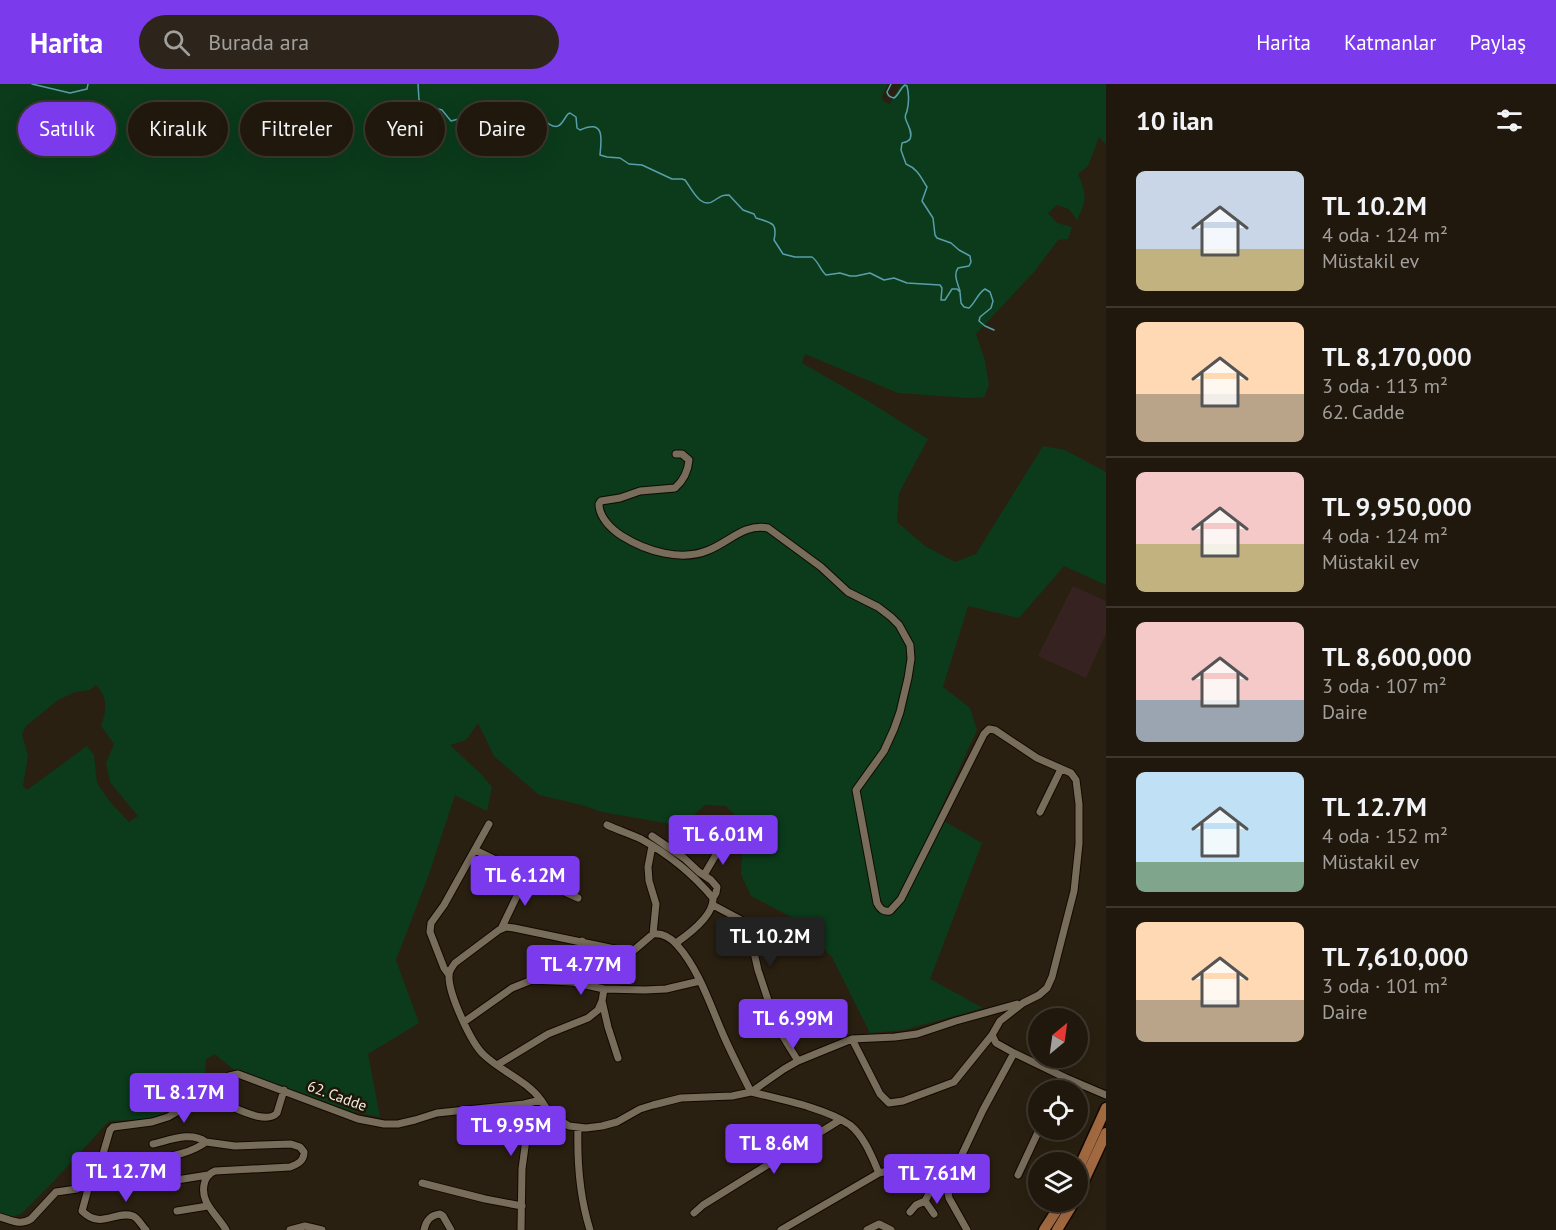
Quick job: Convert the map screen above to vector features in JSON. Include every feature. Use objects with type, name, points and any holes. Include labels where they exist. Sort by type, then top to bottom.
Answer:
[{"type":"main road","points":[[1086,1152],[1106,1108]]},
{"type":"main road","points":[[1088,1172],[1106,1133]]},
{"type":"main road","points":[[1044,1230],[1056,1212]]},
{"type":"main road","points":[[1057,1230],[1068,1212]]},
{"type":"street","points":[[676,453],[682,454],[688,460],[687,472],[675,488],[640,491],[599,504],[603,518],[615,531],[649,549],[672,555],[690,556],[710,550],[743,530],[752,527],[768,528],[821,567],[848,592],[878,607],[891,617],[899,625],[910,645],[911,659],[908,678],[894,729],[884,751],[856,789],[877,903],[881,909],[890,911],[901,899],[986,731],[995,730],[1037,758],[1071,773],[1076,780],[1079,804],[1079,844],[1074,891],[1052,977],[1047,988],[1000,1021],[992,1035],[954,1083],[903,1101],[889,1103],[880,1094],[852,1039]]},
{"type":"street","points":[[1040,812],[1061,769]]},
{"type":"street","points":[[489,824],[444,905],[431,922],[430,932],[449,975],[464,1022],[475,1044],[496,1065],[534,1091],[546,1111],[569,1126],[578,1128],[602,1126],[617,1122],[640,1109],[681,1098],[732,1096],[751,1092],[798,1061],[852,1039],[917,1034],[1023,1003]]},
{"type":"street","points":[[607,825],[640,838],[685,868],[713,901],[741,920],[753,948],[774,1018],[798,1061]]},
{"type":"street","points":[[652,836],[670,847],[717,887],[713,901],[691,933],[676,943]]},
{"type":"street","points":[[652,846],[648,867],[649,881],[656,904],[653,934]]},
{"type":"street","points":[[704,875],[720,846]]},
{"type":"street","points":[[475,850],[578,898]]},
{"type":"street","points":[[501,929],[527,875]]},
{"type":"street","points":[[449,975],[455,963],[506,927],[629,952],[653,934],[664,934],[676,943],[700,981],[751,1092],[807,1107],[831,1115],[850,1125],[871,1154],[879,1173]]},
{"type":"street","points":[[572,982],[582,941]]},
{"type":"street","points":[[464,1022],[506,992],[528,981],[572,982],[604,988],[645,990],[666,989],[700,981]]},
{"type":"street","points":[[496,1065],[548,1034],[588,1018],[598,1010],[604,988]]},
{"type":"street","points":[[602,1001],[618,1058]]},
{"type":"street","points":[[992,1035],[996,1043],[1014,1053],[1106,1095]]},
{"type":"street","points":[[781,1230],[879,1173],[897,1169],[937,1179],[952,1172],[1014,1053]]},
{"type":"street","name":"62. Cadde","points":[[146,1230],[133,1216],[99,1219],[84,1213],[82,1207],[92,1175],[103,1154],[108,1134],[113,1127],[162,1120],[199,1099],[234,1074],[284,1090],[358,1119],[384,1124],[398,1124],[437,1113],[524,1104],[541,1100]]},
{"type":"street","points":[[199,1099],[221,1102],[267,1118],[277,1113],[284,1090]]},
{"type":"street","points":[[521,1230],[522,1169],[528,1124],[531,1118],[546,1111]]},
{"type":"street","points":[[694,1213],[703,1205],[840,1120]]},
{"type":"street","points":[[578,1128],[577,1153],[590,1230]]},
{"type":"street","points":[[152,1184],[208,1175],[215,1171],[290,1167],[300,1163],[304,1156],[304,1152],[297,1145],[250,1147],[206,1142],[201,1138],[190,1136],[153,1144]]},
{"type":"street","points":[[1018,1175],[1034,1140]]},
{"type":"street","points":[[148,1161],[180,1154],[206,1142]]},
{"type":"street","points":[[0,1217],[17,1223],[26,1222],[56,1192],[78,1189],[92,1175]]},
{"type":"street","points":[[208,1175],[204,1186],[204,1196],[208,1206],[226,1230]]},
{"type":"street","points":[[945,1177],[949,1198],[967,1230]]},
{"type":"street","points":[[910,1212],[916,1205],[925,1201],[937,1179]]},
{"type":"street","points":[[422,1183],[485,1200],[522,1206]]},
{"type":"street","points":[[925,1201],[934,1214]]},
{"type":"street","points":[[177,1211],[208,1206]]},
{"type":"street","points":[[424,1230],[429,1218],[437,1214],[443,1216],[451,1230]]},
{"type":"street","points":[[867,1230],[879,1224],[891,1230]]},
{"type":"street","points":[[290,1230],[305,1226],[322,1230]]},
{"type":"shaded area","points":[[1073,586],[1106,601],[1106,633],[1086,678],[1038,656]]},
{"type":"green space","points":[[0,84],[888,84],[882,96],[883,101],[890,104],[901,84],[1106,84],[1106,144],[1099,137],[1088,166],[1078,174],[1085,197],[1077,220],[1069,209],[1057,205],[1048,213],[1057,223],[1072,227],[1068,239],[1058,240],[1034,272],[976,334],[985,361],[989,385],[984,397],[898,393],[805,354],[802,363],[928,439],[899,493],[897,522],[925,546],[955,562],[976,554],[1043,446],[1065,450],[1106,472],[1106,585],[1064,566],[1019,618],[968,606],[943,687],[970,708],[977,730],[937,817],[982,843],[930,979],[983,1008],[904,1030],[870,1033],[832,957],[793,918],[751,896],[741,874],[744,824],[726,806],[705,805],[682,826],[602,812],[539,795],[494,756],[478,723],[466,740],[450,745],[492,787],[487,811],[455,795],[429,874],[396,960],[419,1023],[368,1054],[380,1117],[350,1111],[234,1070],[215,1054],[206,1059],[203,1091],[152,1119],[109,1121],[21,1214],[11,1217],[0,1214]],"holes":[[[96,685],[103,694],[105,704],[101,726],[114,744],[106,763],[110,782],[138,816],[129,822],[110,802],[97,783],[94,755],[87,746],[27,790],[23,786],[28,756],[22,734],[26,726],[58,700],[75,692],[90,690]]]},
{"type":"waterway","points":[[32,84],[70,93],[87,89],[88,84]]},
{"type":"waterway","points":[[418,84],[420,104],[442,110],[451,121],[471,117],[491,127],[495,125],[499,117],[510,118],[532,111],[548,123],[558,126],[570,113],[576,117],[577,128],[580,130],[594,127],[600,132],[600,155],[620,158],[629,164],[642,165],[672,179],[685,180],[697,198],[705,203],[729,195],[743,210],[774,226],[774,240],[783,254],[812,257],[826,275],[840,273],[856,276],[870,273],[884,280],[894,278],[907,283],[940,285],[941,300],[945,300],[952,289],[957,289],[960,292],[961,303],[964,307],[969,308],[985,289],[990,292],[993,301],[991,308],[980,317],[979,321],[994,330]]},
{"type":"waterway","points":[[891,84],[887,92],[894,98],[903,86],[907,86],[908,108],[905,117],[911,136],[908,141],[902,143],[901,150],[906,164],[916,171],[927,187],[922,201],[933,218],[935,235],[970,256],[969,266],[958,268],[956,274],[960,291]]}]
